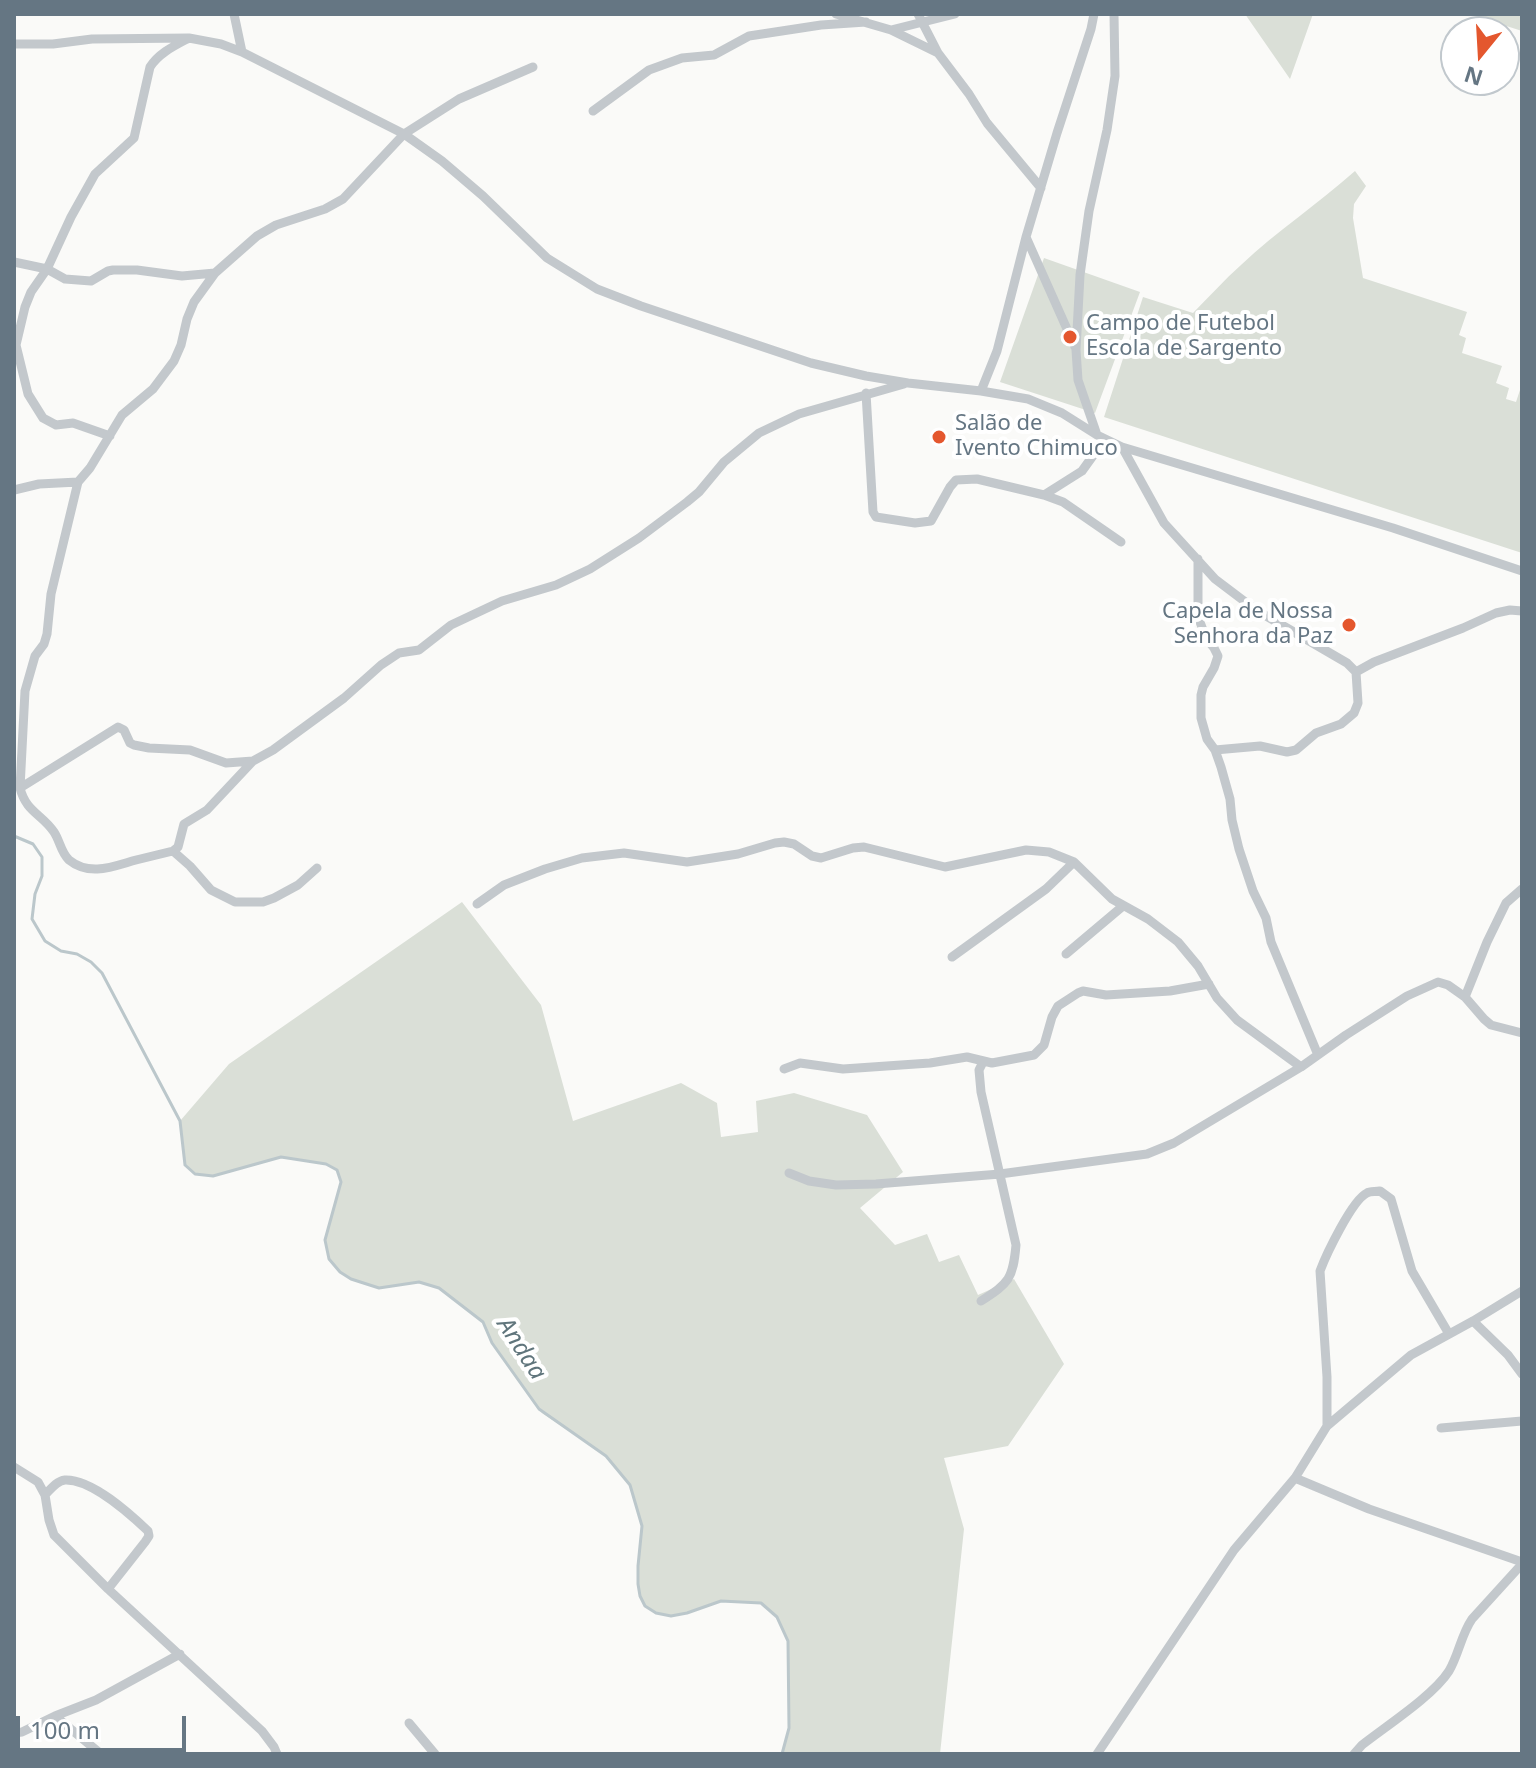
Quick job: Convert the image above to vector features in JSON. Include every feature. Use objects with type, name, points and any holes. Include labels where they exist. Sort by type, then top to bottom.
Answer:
[{"type":"street","points":[[234,14],[242,52]]},
{"type":"street","points":[[836,14],[891,30],[938,53]]},
{"type":"street","points":[[891,30],[920,18],[955,14]]},
{"type":"street","points":[[981,391],[997,351],[1026,237],[1094,14]]},
{"type":"street","points":[[1101,437],[1078,380],[1076,350],[1080,275],[1089,211],[1115,76],[1114,14]]},
{"type":"street","points":[[920,18],[938,53],[987,123],[1041,188]]},
{"type":"street","points":[[593,111],[649,70],[682,58],[714,55],[749,36],[866,22]]},
{"type":"street","points":[[110,436],[73,423],[56,425],[43,418],[28,394],[16,345],[31,292],[47,269],[95,174],[134,138],[150,67],[163,53],[189,38]]},
{"type":"street","points":[[14,44],[189,38],[221,44],[404,134],[483,196],[547,258],[597,289],[811,363],[908,383],[1028,399],[1062,413],[1122,447],[1393,528],[1522,571]]},
{"type":"street","points":[[533,67],[459,99],[404,134],[343,199],[325,209],[276,225],[257,236],[215,273],[194,302],[174,361],[153,389],[122,415],[78,482],[51,594],[47,634],[35,656],[18,716],[20,788],[24,802],[55,833],[70,861],[100,870],[173,851],[178,847],[184,824],[207,810],[253,761],[309,724],[399,653],[419,650],[451,625],[502,601],[556,585],[579,574],[639,538],[699,492],[724,462],[759,433],[799,414],[908,383]]},
{"type":"street","points":[[1026,237],[1076,350]]},
{"type":"street","points":[[14,262],[47,269],[65,279],[91,281],[113,270],[182,276],[215,273]]},
{"type":"street","points":[[866,393],[873,512],[876,517],[915,523],[931,521],[956,480],[977,479],[1063,502],[1121,542]]},
{"type":"street","points":[[1044,495],[1082,471],[1101,437]]},
{"type":"street","points":[[1122,447],[1164,523],[1215,579],[1256,610],[1347,663],[1356,672],[1358,703],[1354,713],[1341,724],[1316,733],[1296,750],[1287,752],[1260,746],[1215,750]]},
{"type":"street","points":[[14,490],[39,484],[78,482]]},
{"type":"street","points":[[1198,559],[1200,622],[1218,656],[1203,687],[1201,718],[1230,799],[1239,849],[1253,891],[1318,1055]]},
{"type":"street","points":[[1356,672],[1496,613],[1522,611]]},
{"type":"street","points":[[20,788],[118,727],[124,730],[134,745],[190,750],[226,763],[253,761]]},
{"type":"street","points":[[477,904],[504,885],[545,869],[582,858],[624,853],[687,862],[738,854],[784,842],[821,858],[864,847],[945,867],[1026,850],[1049,852],[1074,862],[1112,899],[1148,919],[1178,942],[1198,966],[1217,998],[1237,1020],[1301,1067]]},
{"type":"street","points":[[173,851],[211,890],[240,903],[266,901],[285,894],[317,868]]},
{"type":"street","points":[[952,957],[1046,889],[1074,862]]},
{"type":"street","points":[[1465,997],[1506,903],[1522,889]]},
{"type":"street","points":[[1066,954],[1123,906]]},
{"type":"street","points":[[789,1173],[809,1181],[836,1185],[876,1184],[1000,1174],[1147,1154],[1174,1143],[1301,1067],[1407,996],[1438,982],[1465,997],[1491,1025],[1522,1033]]},
{"type":"street","points":[[784,1069],[800,1063],[843,1069],[930,1063],[967,1057],[992,1063],[1034,1055],[1044,1045],[1058,1006],[1078,993],[1106,995],[1170,991],[1209,984]]},
{"type":"street","points":[[981,1301],[1009,1279],[1015,1264],[1016,1245],[981,1092],[979,1070],[983,1062]]},
{"type":"street","points":[[1327,1426],[1320,1271],[1355,1203],[1365,1194],[1380,1191],[1391,1199],[1412,1271],[1449,1334]]},
{"type":"street","points":[[1097,1754],[1234,1550],[1295,1478],[1327,1426],[1411,1355],[1522,1291]]},
{"type":"street","points":[[1473,1321],[1508,1355],[1522,1374]]},
{"type":"street","points":[[1441,1428],[1522,1421]]},
{"type":"street","points":[[14,1467],[38,1482],[45,1495],[54,1535],[262,1731],[276,1750],[263,1754]]},
{"type":"street","points":[[1295,1478],[1369,1509],[1522,1563],[1472,1619],[1447,1673],[1430,1692],[1354,1754]]},
{"type":"street","points":[[45,1495],[58,1482],[78,1483],[119,1505],[148,1531],[145,1542],[108,1589]]},
{"type":"street","points":[[14,1733],[96,1700],[180,1654]]},
{"type":"street","points":[[55,1716],[101,1754]]},
{"type":"street","points":[[409,1723],[435,1754]]},
{"type":"shaded area","points":[[1245,14],[1313,14],[1290,79]]},
{"type":"shaded area","points":[[1469,14],[1522,14],[1522,31],[1520,16]]},
{"type":"shaded area","points":[[1355,171],[1366,186],[1354,204],[1353,218],[1363,278],[1467,312],[1459,335],[1466,338],[1462,353],[1502,366],[1496,383],[1509,388],[1506,399],[1516,402],[1522,384],[1522,553],[1104,417],[1143,297],[1193,313],[1255,253]]},
{"type":"shaded area","name":"Campo de Futebol Escola de Sargento","points":[[1044,258],[1140,292],[1095,413],[1000,382]]},
{"type":"shaded area","points":[[462,902],[541,1005],[573,1121],[681,1083],[717,1103],[721,1137],[758,1132],[756,1101],[794,1093],[867,1115],[903,1172],[860,1208],[895,1245],[927,1234],[939,1262],[959,1255],[978,1295],[1014,1279],[1064,1364],[1008,1446],[944,1458],[964,1529],[940,1754],[782,1754],[789,1728],[788,1641],[776,1617],[761,1603],[721,1601],[671,1616],[656,1613],[645,1606],[638,1584],[642,1526],[630,1485],[606,1456],[542,1413],[492,1343],[483,1322],[439,1288],[419,1282],[379,1288],[351,1279],[329,1259],[325,1240],[341,1182],[337,1170],[326,1164],[281,1157],[213,1176],[195,1174],[185,1165],[180,1121],[229,1064]]},
{"type":"waterway","name":"Andaa","points":[[14,836],[33,844],[42,857],[42,876],[35,894],[32,919],[45,941],[61,951],[77,954],[102,973],[180,1121],[185,1165],[195,1174],[213,1176],[281,1157],[326,1164],[337,1170],[341,1182],[325,1240],[329,1259],[351,1279],[379,1288],[419,1282],[439,1288],[483,1322],[492,1343],[539,1409],[606,1456],[630,1485],[642,1526],[638,1584],[645,1606],[656,1613],[671,1616],[721,1601],[761,1603],[777,1617],[788,1641],[789,1728],[782,1754]]},
{"type":"place","name":"Campo de Futebol Escola de Sargento","points":[[1070,337]]},
{"type":"place","name":"Salão de Ivento Chimuco","points":[[939,437]]},
{"type":"place","name":"Capela de Nossa Senhora da Paz","points":[[1349,625]]}]
